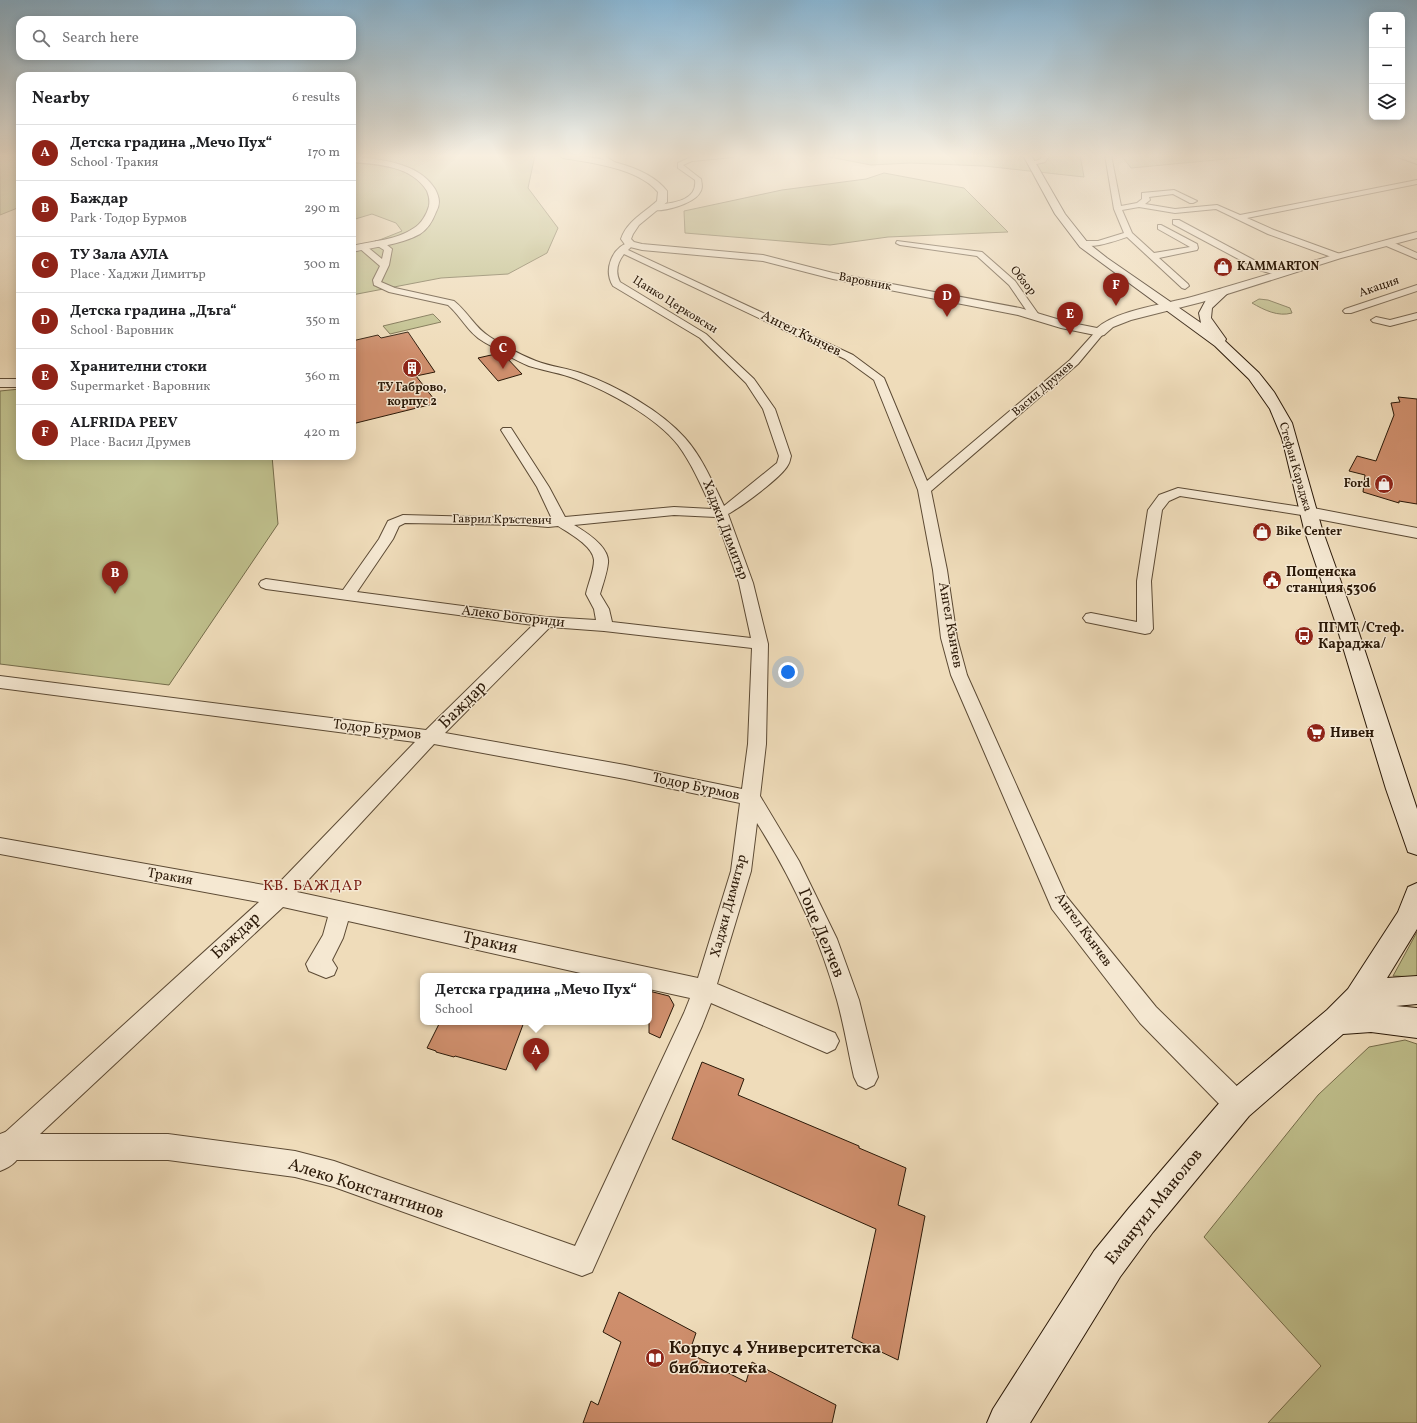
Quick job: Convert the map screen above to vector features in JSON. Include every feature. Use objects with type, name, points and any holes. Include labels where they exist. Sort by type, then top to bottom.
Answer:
[{"type":"street","points":[[357,248],[413,234],[421,229],[426,221]]},
{"type":"street","points":[[626,247],[626,239],[629,231],[640,221]]},
{"type":"street","name":"Стефан Караджа","points":[[1065,221],[1090,251],[1147,292],[1170,306],[1242,363],[1270,396],[1279,410],[1288,432],[1308,512],[1345,622],[1399,794],[1417,844]]},
{"type":"street","points":[[1123,221],[1128,234],[1185,286]]},
{"type":"street","points":[[1248,221],[1271,232],[1337,256]]},
{"type":"street","points":[[1176,222],[1262,268],[1280,273]]},
{"type":"street","points":[[1151,256],[1169,254],[1194,248],[1191,243],[1161,227]]},
{"type":"street","points":[[1082,243],[1099,243],[1128,234]]},
{"type":"street","name":"Васил Друмев","points":[[924,490],[1074,362],[1100,332],[1109,324],[1127,316],[1170,306],[1337,256],[1417,236]]},
{"type":"street","name":"Хаджи Димитър","points":[[379,243],[388,249],[385,265],[377,280],[377,283],[380,286],[451,302],[458,308],[474,330],[497,346],[532,363],[579,376],[597,383],[658,419],[688,449],[704,477],[720,513],[746,583],[760,644],[757,744],[741,871],[705,990],[694,1018],[582,1262]]},
{"type":"street","name":"Обзор","points":[[900,243],[979,254],[1012,283],[1034,315]]},
{"type":"street","points":[[1387,243],[1417,256]]},
{"type":"street","name":"Варовник","points":[[626,247],[754,256],[833,276],[1034,315],[1065,325],[1100,332]]},
{"type":"street","name":"Ангел Кънчев","points":[[626,247],[849,357],[880,378],[924,490],[940,570],[949,638],[959,675],[1060,902],[1080,931],[1148,1015],[1238,1104]]},
{"type":"street","name":"Цанко Церковски","points":[[626,247],[615,258],[612,278],[616,284],[710,341],[750,381],[762,397],[772,417],[785,456],[783,464],[778,470],[734,506],[720,513]]},
{"type":"street","points":[[357,248],[385,265]]},
{"type":"street","name":"Акация","points":[[1348,311],[1417,288]]},
{"type":"street","points":[[1224,290],[1207,305],[1205,317],[1209,327],[1242,363]]},
{"type":"street","points":[[1376,320],[1390,323],[1417,316]]},
{"type":"street","points":[[0,384],[16,383]]},
{"type":"street","points":[[507,430],[544,487],[560,521],[589,541],[600,555],[601,562],[593,594],[602,606],[605,617],[604,626]]},
{"type":"street","points":[[1091,618],[1145,628],[1144,581],[1155,510],[1164,498],[1178,492],[1308,512],[1417,533]]},
{"type":"street","name":"Гаврил Кръстевич","points":[[346,596],[386,539],[393,524],[403,519],[525,521],[548,523],[674,511],[720,513]]},
{"type":"street","name":"Алеко Богориди","points":[[266,584],[546,622],[604,626],[760,644]]},
{"type":"street","name":"Баждар","points":[[3,1149],[279,897],[430,737],[546,622]]},
{"type":"street","name":"Тодор Бурмов","points":[[0,682],[430,737],[625,772],[751,798]]},
{"type":"street","name":"Гоце Делчев","points":[[751,798],[766,821],[816,915],[845,989],[866,1077]]},
{"type":"street","name":"Тракия","points":[[0,846],[279,897],[628,973]]},
{"type":"street","points":[[1417,895],[1409,918],[1348,1010],[1371,1017],[1417,1023]]},
{"type":"street","points":[[326,968],[317,964],[332,942],[338,926],[339,910]]},
{"type":"street","points":[[652,979],[705,990],[827,1041]]},
{"type":"street","name":"Емануил Манолов","points":[[1007,1423],[1108,1264],[1141,1220],[1238,1104],[1348,1010],[1389,992],[1417,990]]},
{"type":"street","name":"Алеко Константинов","points":[[3,1149],[168,1147],[295,1164],[334,1174],[582,1262]]},
{"type":"green space","points":[[392,221],[553,221],[558,228],[547,253],[508,274],[441,278],[356,294],[356,249],[402,231],[396,223]]},
{"type":"green space","points":[[684,221],[997,221],[1008,232],[888,237],[830,245],[685,233]]},
{"type":"green space","points":[[1259,299],[1268,300],[1290,308],[1292,313],[1276,313],[1252,303]]},
{"type":"green space","points":[[433,314],[441,322],[390,334],[383,326]]},
{"type":"green space","points":[[16,389],[16,460],[272,460],[278,524],[169,685],[0,664],[0,391]]},
{"type":"green space","points":[[1417,932],[1417,977],[1393,976]]},
{"type":"green space","points":[[1405,1040],[1417,1044],[1417,1423],[1268,1423],[1321,1366],[1204,1237],[1318,1095],[1369,1047]]},
{"type":"building","points":[[408,332],[435,372],[416,376],[437,403],[356,423],[356,340],[378,335],[381,338]]},
{"type":"building","points":[[500,353],[505,356],[522,374],[498,381],[478,358]]},
{"type":"building","points":[[1398,397],[1417,399],[1417,504],[1399,501],[1399,503],[1363,492],[1365,475],[1349,471],[1357,456],[1376,461],[1394,415],[1391,403],[1400,402]]},
{"type":"building","points":[[652,992],[669,996],[674,1005],[660,1038],[649,1033],[649,1025],[652,1025]]},
{"type":"building","points":[[438,1025],[523,1025],[506,1070],[436,1052],[427,1048]]},
{"type":"building","points":[[702,1062],[744,1079],[738,1095],[859,1146],[859,1148],[906,1168],[898,1205],[925,1216],[898,1360],[852,1338],[876,1229],[672,1139]]},
{"type":"building","name":"Корпус 4 Университетска библиотека","points":[[619,1292],[696,1333],[689,1353],[746,1382],[752,1362],[836,1405],[832,1423],[583,1423],[591,1401],[598,1405],[621,1342],[603,1332]]},
{"type":"place","name":"KAMMARTON","points":[[1223,267]]},
{"type":"place","name":"ALFRIDA PEEV","points":[[1116,306]]},
{"type":"place","name":"Детска градина „Дъга“","points":[[947,317]]},
{"type":"place","name":"Хранителни стоки","points":[[1070,335]]},
{"type":"place","name":"ТУ Габрово, корпус 2","points":[[412,368]]},
{"type":"place","name":"ТУ Зала АУЛА","points":[[503,369]]},
{"type":"place","name":"Ford","points":[[1384,484]]},
{"type":"place","name":"Bike Center","points":[[1262,532]]},
{"type":"place","name":"Пощенска станция 5306","points":[[1272,580]]},
{"type":"place","name":"Баждар","points":[[115,594]]},
{"type":"place","name":"ПГМТ /Стеф. Караджа/","points":[[1304,636]]},
{"type":"place","name":"Нивен","points":[[1316,733]]},
{"type":"place","name":"Детска градина „Мечо Пух“","points":[[536,1071]]},
{"type":"place","name":"Корпус 4 Университетска библиотека","points":[[655,1358]]},
{"type":"district","name":"КВ. БАЖДАР","points":[[313,886]]}]
